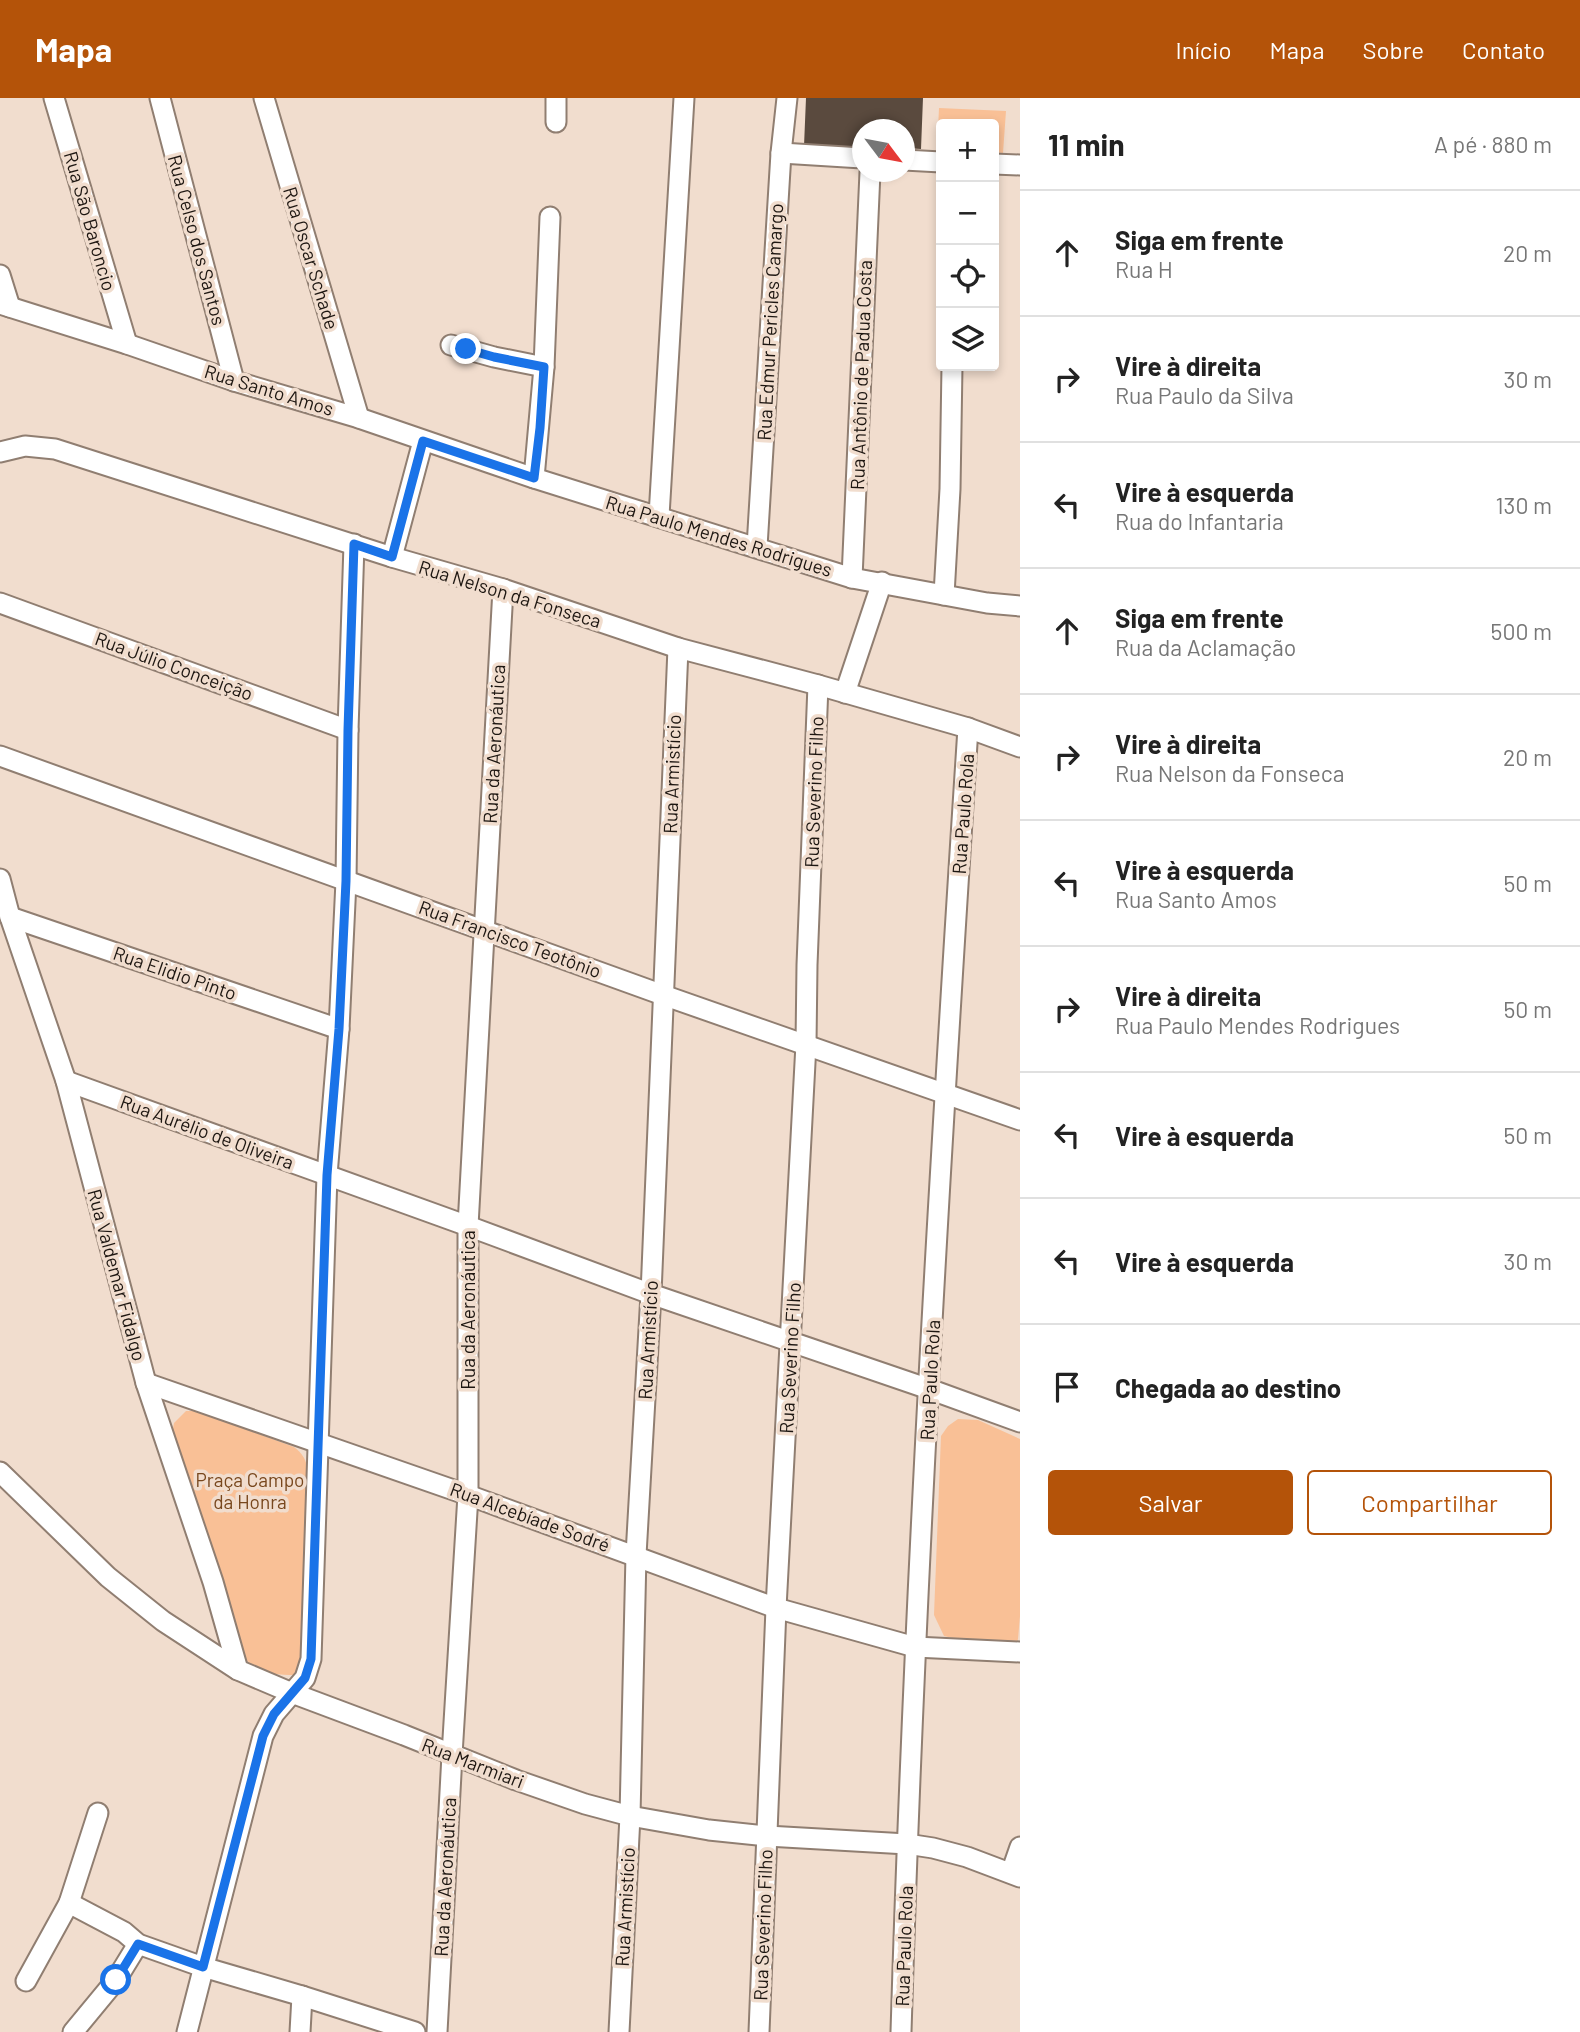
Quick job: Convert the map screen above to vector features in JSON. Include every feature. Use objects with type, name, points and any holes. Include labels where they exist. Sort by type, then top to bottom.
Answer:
[{"type":"street","name":"Rua São Baroncio","points":[[54,98],[127,344]]},
{"type":"street","name":"Rua Celso dos Santos","points":[[159,98],[234,381]]},
{"type":"street","name":"Rua Oscar Schade","points":[[264,98],[359,418]]},
{"type":"street","points":[[556,98],[556,122]]},
{"type":"street","points":[[659,516],[684,98]]},
{"type":"street","name":"Rua Edmur Pericles Camargo","points":[[757,547],[780,153],[787,98]]},
{"type":"street","points":[[780,153],[852,157]]},
{"type":"street","points":[[915,161],[936,162]]},
{"type":"street","points":[[999,164],[1020,164]]},
{"type":"street","name":"Rua Antônio de Padua Costa","points":[[852,578],[870,182]]},
{"type":"street","points":[[534,478],[544,367],[550,217]]},
{"type":"street","points":[[0,275],[5,306]]},
{"type":"street","name":"Rua Santo Amos","points":[[5,306],[234,381],[359,418],[423,441]]},
{"type":"street","points":[[451,345],[544,367]]},
{"type":"street","points":[[944,595],[952,371]]},
{"type":"street","points":[[392,557],[423,441]]},
{"type":"street","name":"Rua Paulo Mendes Rodrigues","points":[[423,441],[852,578],[1020,607]]},
{"type":"street","name":"Rua Nelson da Fonseca","points":[[0,452],[25,446],[55,449],[392,557],[503,589],[678,648],[968,728],[1020,747]]},
{"type":"street","points":[[187,2032],[263,1736],[274,1714],[305,1678],[311,1659],[327,1175],[339,1029],[346,881],[354,544]]},
{"type":"street","points":[[845,693],[882,582]]},
{"type":"street","name":"Rua da Aeronáutica","points":[[438,2032],[468,1495],[468,1226],[503,589]]},
{"type":"street","name":"Rua Júlio Conceição","points":[[0,603],[348,730]]},
{"type":"street","name":"Rua Armistício","points":[[619,2032],[630,1816],[636,1555],[651,1294],[678,648]]},
{"type":"street","name":"Rua Severino Filho","points":[[759,2032],[776,1608],[806,1044],[818,685]]},
{"type":"street","name":"Rua Paulo Rola","points":[[901,2032],[915,1647],[968,728]]},
{"type":"street","name":"Rua Francisco Teotônio","points":[[0,755],[663,995],[1020,1120]]},
{"type":"street","name":"Rua Valdemar Fidalgo","points":[[0,878],[10,917],[66,1081],[146,1384],[213,1582],[238,1670]]},
{"type":"street","name":"Rua Elidio Pinto","points":[[10,917],[339,1029]]},
{"type":"street","name":"Rua Aurélio de Oliveira","points":[[66,1081],[651,1294],[1020,1422]]},
{"type":"street","name":"Rua Alcebíade Sodré","points":[[146,1384],[468,1495],[776,1608],[915,1647],[1020,1652]]},
{"type":"street","name":"Rua Marmiari","points":[[0,1472],[108,1577],[163,1621],[238,1670],[292,1693],[585,1804],[630,1816],[709,1830],[767,1836],[907,1844],[967,1857],[1016,1875]]},
{"type":"street","points":[[26,1981],[69,1903],[99,1813]]},
{"type":"street","points":[[1016,1875],[1020,1847]]},
{"type":"street","points":[[69,1903],[124,1932],[138,1944],[203,1967],[415,2032]]},
{"type":"street","points":[[73,2032],[116,1980],[138,1944]]},
{"type":"street","points":[[300,2032],[302,1996]]},
{"type":"green space","points":[[939,108],[1006,111],[1003,153],[999,153],[999,119],[938,119]]},
{"type":"green space","name":"Praça Campo da Honra","points":[[186,1411],[197,1411],[294,1447],[305,1459],[307,1468],[302,1667],[295,1675],[261,1670],[244,1657],[172,1434],[174,1423]]},
{"type":"green space","points":[[958,1419],[978,1420],[1020,1439],[1020,1616],[1015,1647],[972,1643],[944,1636],[934,1615],[941,1436],[948,1426]]},
{"type":"building","points":[[806,98],[923,98],[921,149],[915,149],[915,119],[852,119],[852,146],[804,146]]},
{"type":"route","points":[[116,1980],[138,1944],[203,1967],[263,1736],[274,1714],[305,1678],[311,1659],[327,1175],[339,1029],[346,881],[354,544],[392,557],[423,441],[534,478],[544,367],[466,349]]}]
